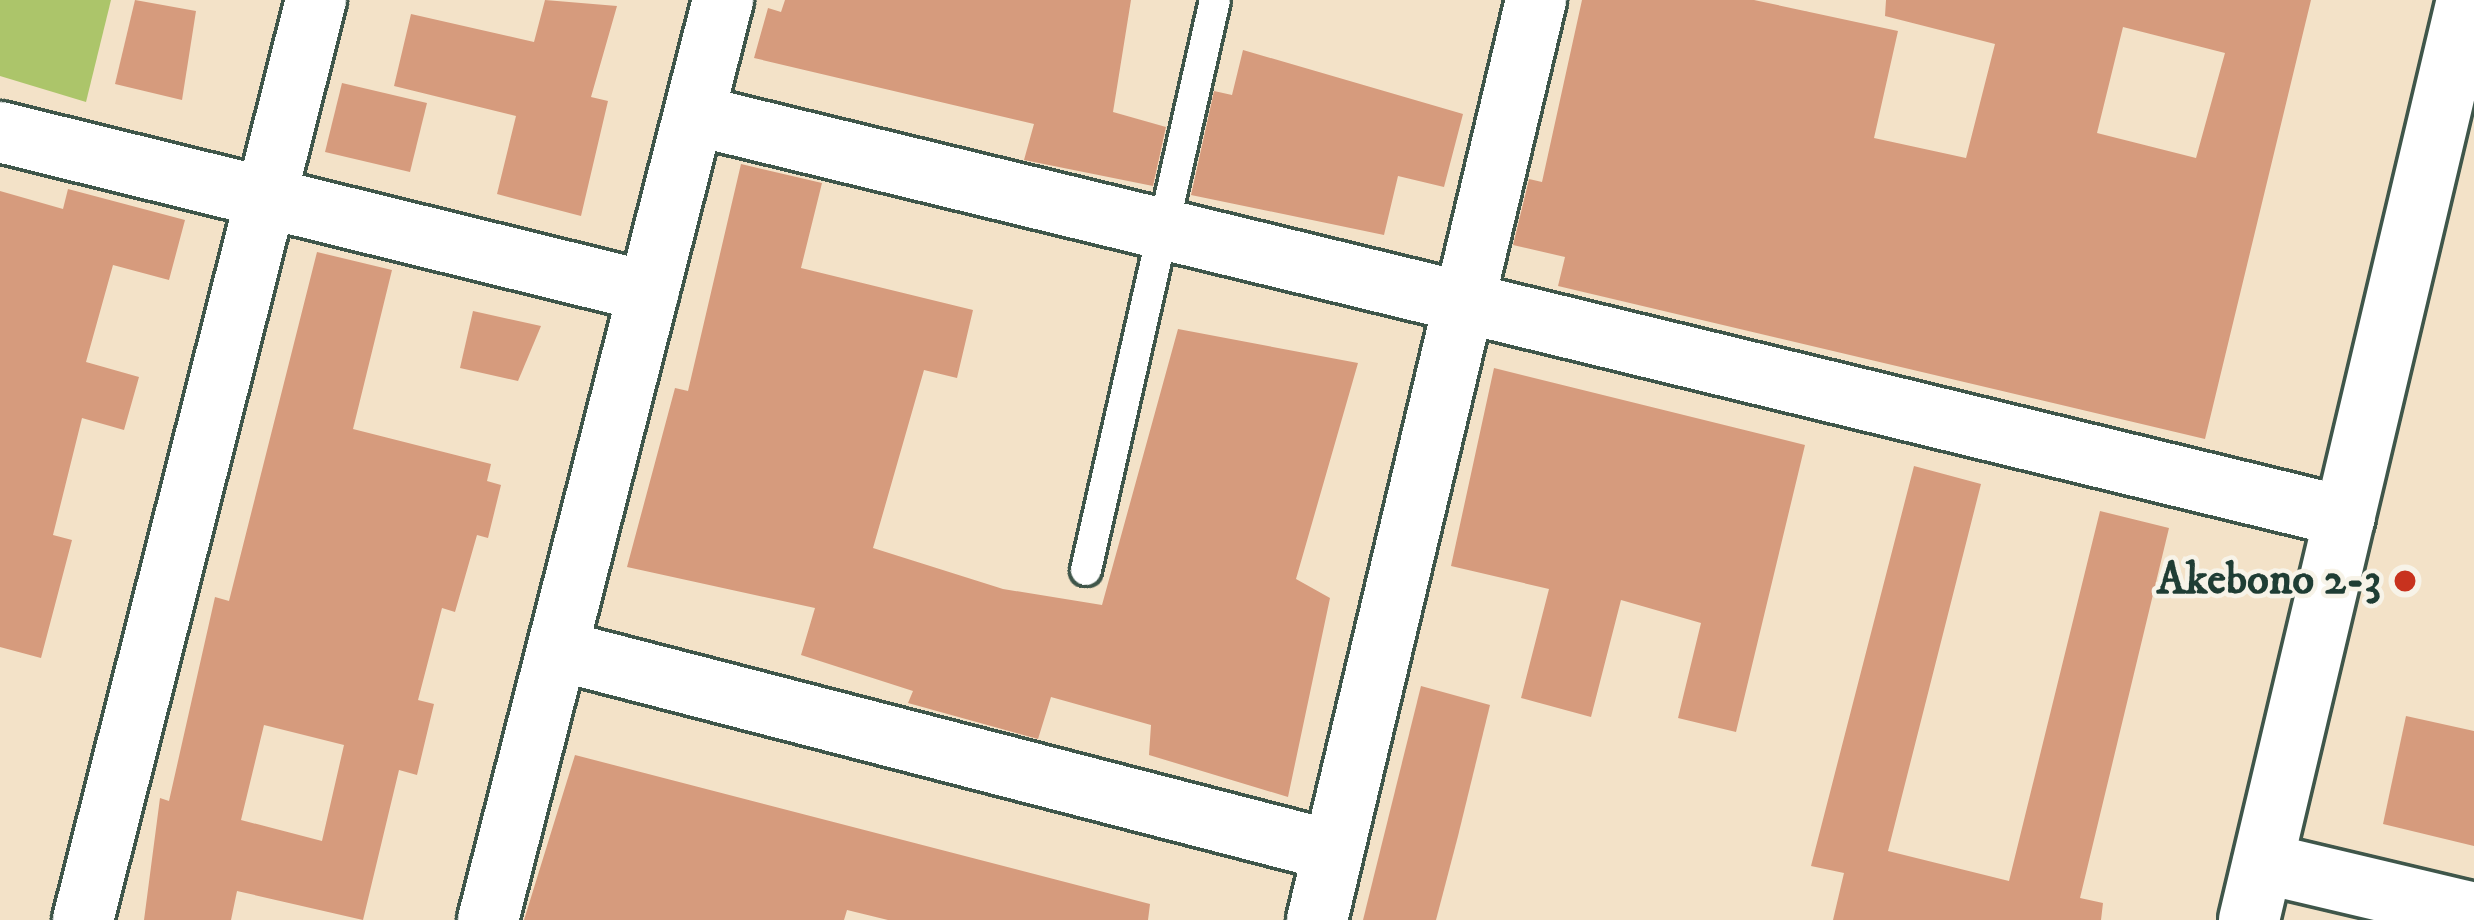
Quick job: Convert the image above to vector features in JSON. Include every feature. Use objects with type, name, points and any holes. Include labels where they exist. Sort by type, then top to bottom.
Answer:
[{"type":"street","points":[[82,920],[316,0]]},
{"type":"street","points":[[488,920],[723,0]]},
{"type":"street","points":[[1316,920],[1536,0]]},
{"type":"street","points":[[2468,0],[2463,70],[2345,518],[2256,892],[2474,913]]},
{"type":"street","points":[[694,115],[1465,298],[2345,518]]},
{"type":"street","points":[[0,132],[649,292]]},
{"type":"street","points":[[557,650],[1333,851]]},
{"type":"lane","points":[[1086,570],[1215,0]]},
{"type":"green space","points":[[0,0],[111,0],[86,102],[0,76]]},
{"type":"building","points":[[135,0],[196,11],[182,100],[115,84]]},
{"type":"building","points":[[545,0],[617,6],[591,97],[608,101],[581,216],[497,194],[516,116],[394,86],[411,14],[534,42]]},
{"type":"building","points":[[785,0],[1131,0],[1113,112],[1166,127],[1153,186],[1024,160],[1034,124],[754,58],[768,8],[781,12]]},
{"type":"building","points":[[1582,0],[1754,0],[1898,31],[1874,138],[1966,158],[1995,44],[1885,16],[1886,0],[2311,0],[2205,439],[1558,286],[1565,257],[1513,245],[1529,179],[1542,182]],"holes":[[[2123,27],[2225,53],[2196,158],[2097,133]]]},
{"type":"building","points":[[1243,50],[1463,114],[1444,187],[1398,176],[1384,235],[1191,195],[1214,91],[1232,95]]},
{"type":"building","points":[[342,83],[427,103],[410,172],[325,152]]},
{"type":"building","points":[[741,164],[822,183],[801,268],[973,310],[957,378],[924,370],[873,548],[1003,589],[1102,605],[1178,329],[1358,363],[1296,579],[1330,598],[1288,797],[1149,755],[1151,725],[1051,697],[1038,739],[908,703],[913,691],[801,655],[815,608],[627,567],[675,388],[688,391]]},
{"type":"building","points":[[68,189],[185,220],[169,280],[113,265],[86,362],[139,377],[124,430],[82,418],[53,535],[72,540],[41,658],[0,647],[0,191],[63,209]]},
{"type":"building","points":[[317,252],[392,270],[353,429],[491,464],[487,481],[501,485],[488,538],[477,535],[455,612],[442,608],[418,700],[434,704],[417,775],[399,770],[363,920],[237,891],[231,920],[144,920],[160,798],[169,801],[215,597],[229,601]],"holes":[[[264,725],[344,745],[322,841],[241,820]]]},
{"type":"building","points":[[473,311],[541,326],[518,381],[460,368]]},
{"type":"building","points":[[1494,368],[1805,445],[1736,732],[1678,718],[1701,623],[1621,600],[1591,717],[1521,698],[1549,589],[1451,566]]},
{"type":"building","points":[[1914,466],[1981,484],[1888,851],[2009,881],[2100,511],[2169,528],[2080,898],[2103,903],[2101,920],[1833,920],[1844,873],[1811,866]]},
{"type":"building","points":[[1421,686],[1490,705],[1458,836],[1436,920],[1363,920]]},
{"type":"building","points":[[2406,716],[2474,731],[2474,846],[2383,824]]},
{"type":"building","points":[[575,755],[1150,904],[1148,920],[888,920],[847,910],[844,920],[524,920]]},
{"type":"place","name":"Akebono 2-3","points":[[2405,581]]}]
